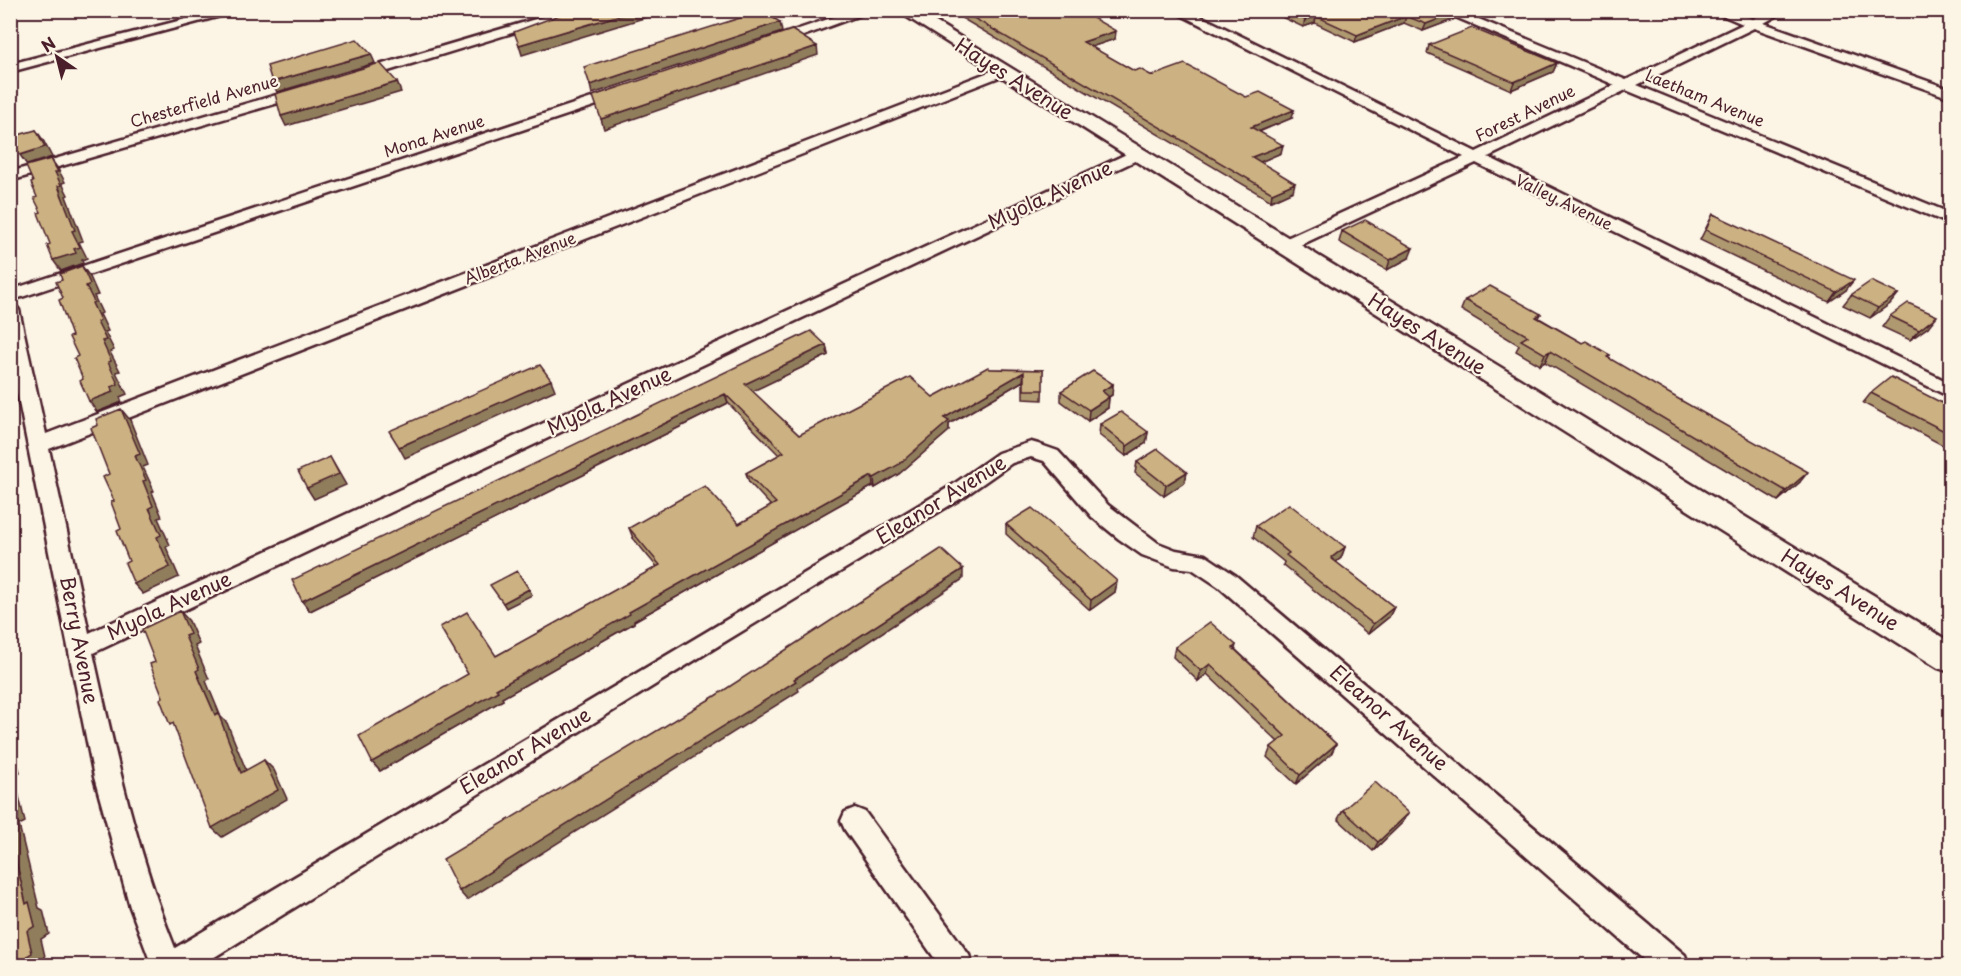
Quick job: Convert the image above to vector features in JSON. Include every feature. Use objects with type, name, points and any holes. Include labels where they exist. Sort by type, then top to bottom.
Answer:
[{"type":"street","points":[[10,68],[237,10]]},
{"type":"street","points":[[341,80],[581,10]]},
{"type":"street","points":[[755,48],[868,10]]},
{"type":"street","name":"Hayes Avenue","points":[[904,10],[1950,658]]},
{"type":"street","name":"Valley Avenue","points":[[1178,10],[1950,391]]},
{"type":"street","name":"Laetham Avenue","points":[[1445,10],[1950,219]]},
{"type":"street","points":[[1716,10],[1950,93]]},
{"type":"street","name":"Forest Avenue","points":[[1284,246],[1475,158],[1781,10]]},
{"type":"street","name":"Alberta Avenue","points":[[38,445],[1002,71]]},
{"type":"street","name":"Chesterfield Avenue","points":[[10,177],[318,87]]},
{"type":"street","name":"Mona Avenue","points":[[10,296],[631,89]]},
{"type":"street","name":"Myola Avenue","points":[[82,646],[1136,154]]},
{"type":"street","name":"Berry Avenue","points":[[10,310],[82,646],[107,777],[144,907],[167,966]]},
{"type":"street","name":"Eleanor Avenue","points":[[172,966],[717,634],[958,492],[1005,458],[1031,449],[1051,456],[1100,511],[1150,549],[1174,558],[1197,561],[1227,581],[1674,966]]},
{"type":"street","points":[[855,821],[958,966]]},
{"type":"building","points":[[561,10],[637,10],[519,45],[514,32],[562,14]]},
{"type":"building","points":[[960,10],[1079,10],[1116,31],[1083,42],[1134,71],[1140,69],[1152,76],[1185,64],[1246,97],[1260,92],[1294,110],[1251,127],[1283,145],[1252,157],[1295,183],[1272,193]]},
{"type":"building","points":[[1284,10],[1454,10],[1457,12],[1426,24],[1406,16],[1357,35],[1316,16],[1305,20]]},
{"type":"building","points":[[762,11],[780,22],[590,85],[584,67]]},
{"type":"building","points":[[1472,28],[1557,63],[1514,82],[1429,45]]},
{"type":"building","points":[[792,30],[817,46],[601,119],[593,96]]},
{"type":"building","points":[[357,39],[371,54],[272,82],[267,66]]},
{"type":"building","points":[[380,63],[397,82],[281,116],[275,94]]},
{"type":"building","points":[[36,130],[45,147],[20,155],[11,137]]},
{"type":"building","points":[[51,159],[58,172],[55,172],[61,185],[58,186],[75,230],[72,231],[80,247],[74,249],[76,253],[53,260],[47,245],[50,244],[38,213],[41,212],[34,198],[37,197],[31,183],[33,182],[26,166]]},
{"type":"building","points":[[1713,214],[1854,280],[1836,292],[1706,230]]},
{"type":"building","points":[[1365,220],[1413,248],[1390,260],[1342,231]]},
{"type":"building","points":[[82,266],[90,284],[86,286],[100,320],[97,322],[106,340],[102,341],[111,361],[108,362],[118,384],[111,387],[113,392],[89,401],[80,381],[83,379],[74,358],[78,356],[69,337],[72,336],[59,300],[63,298],[56,282],[62,280],[60,274]]},
{"type":"building","points":[[1871,281],[1898,294],[1878,308],[1851,295]]},
{"type":"building","points":[[1490,286],[1541,314],[1536,317],[1582,343],[1586,341],[1610,355],[1607,357],[1808,472],[1786,491],[1550,351],[1545,354],[1521,340],[1528,336],[1465,300]]},
{"type":"building","points":[[1908,303],[1937,316],[1919,330],[1890,316]]},
{"type":"building","points":[[811,331],[826,345],[745,384],[799,435],[910,377],[933,397],[988,367],[990,369],[1043,370],[1043,390],[1024,390],[1024,372],[944,418],[949,421],[898,465],[874,478],[872,476],[629,612],[630,614],[372,762],[359,736],[468,674],[440,627],[467,612],[496,656],[660,565],[629,528],[682,498],[705,486],[739,524],[776,503],[746,473],[784,452],[725,394],[302,601],[292,580]]},
{"type":"building","points":[[540,365],[551,380],[399,447],[389,431]]},
{"type":"building","points":[[1093,371],[1113,384],[1102,391],[1109,397],[1089,410],[1061,391]]},
{"type":"building","points":[[1891,377],[1950,407],[1950,434],[1871,393]]},
{"type":"building","points":[[121,409],[140,454],[135,456],[146,480],[143,481],[153,506],[149,508],[161,535],[157,537],[170,567],[134,584],[125,563],[129,561],[117,531],[121,529],[111,502],[114,501],[103,477],[109,474],[91,428],[98,425],[96,419]]},
{"type":"building","points":[[1121,412],[1148,432],[1127,446],[1100,424]]},
{"type":"building","points":[[1158,449],[1187,472],[1166,485],[1137,462]]},
{"type":"building","points":[[330,457],[339,474],[307,488],[298,471]]},
{"type":"building","points":[[1289,504],[1345,547],[1331,558],[1394,607],[1373,624],[1286,555],[1289,553],[1256,526]]},
{"type":"building","points":[[1032,508],[1117,581],[1091,600],[1006,524]]},
{"type":"building","points":[[941,549],[963,569],[794,679],[796,681],[459,891],[443,859],[715,696]]},
{"type":"building","points":[[517,571],[529,589],[503,603],[490,585]]},
{"type":"building","points":[[180,611],[190,634],[185,636],[199,669],[196,671],[215,715],[218,713],[241,773],[264,760],[278,790],[212,828],[173,723],[170,725],[160,699],[163,697],[150,664],[155,662],[142,629]]},
{"type":"building","points":[[1210,622],[1236,645],[1233,648],[1336,744],[1300,775],[1271,747],[1285,736],[1210,664],[1201,671],[1175,647]]},
{"type":"building","points":[[1375,782],[1409,813],[1378,842],[1343,810]]},
{"type":"building","points":[[10,835],[26,904],[29,902],[35,926],[27,931],[32,953],[27,956],[30,966],[10,966]]}]
